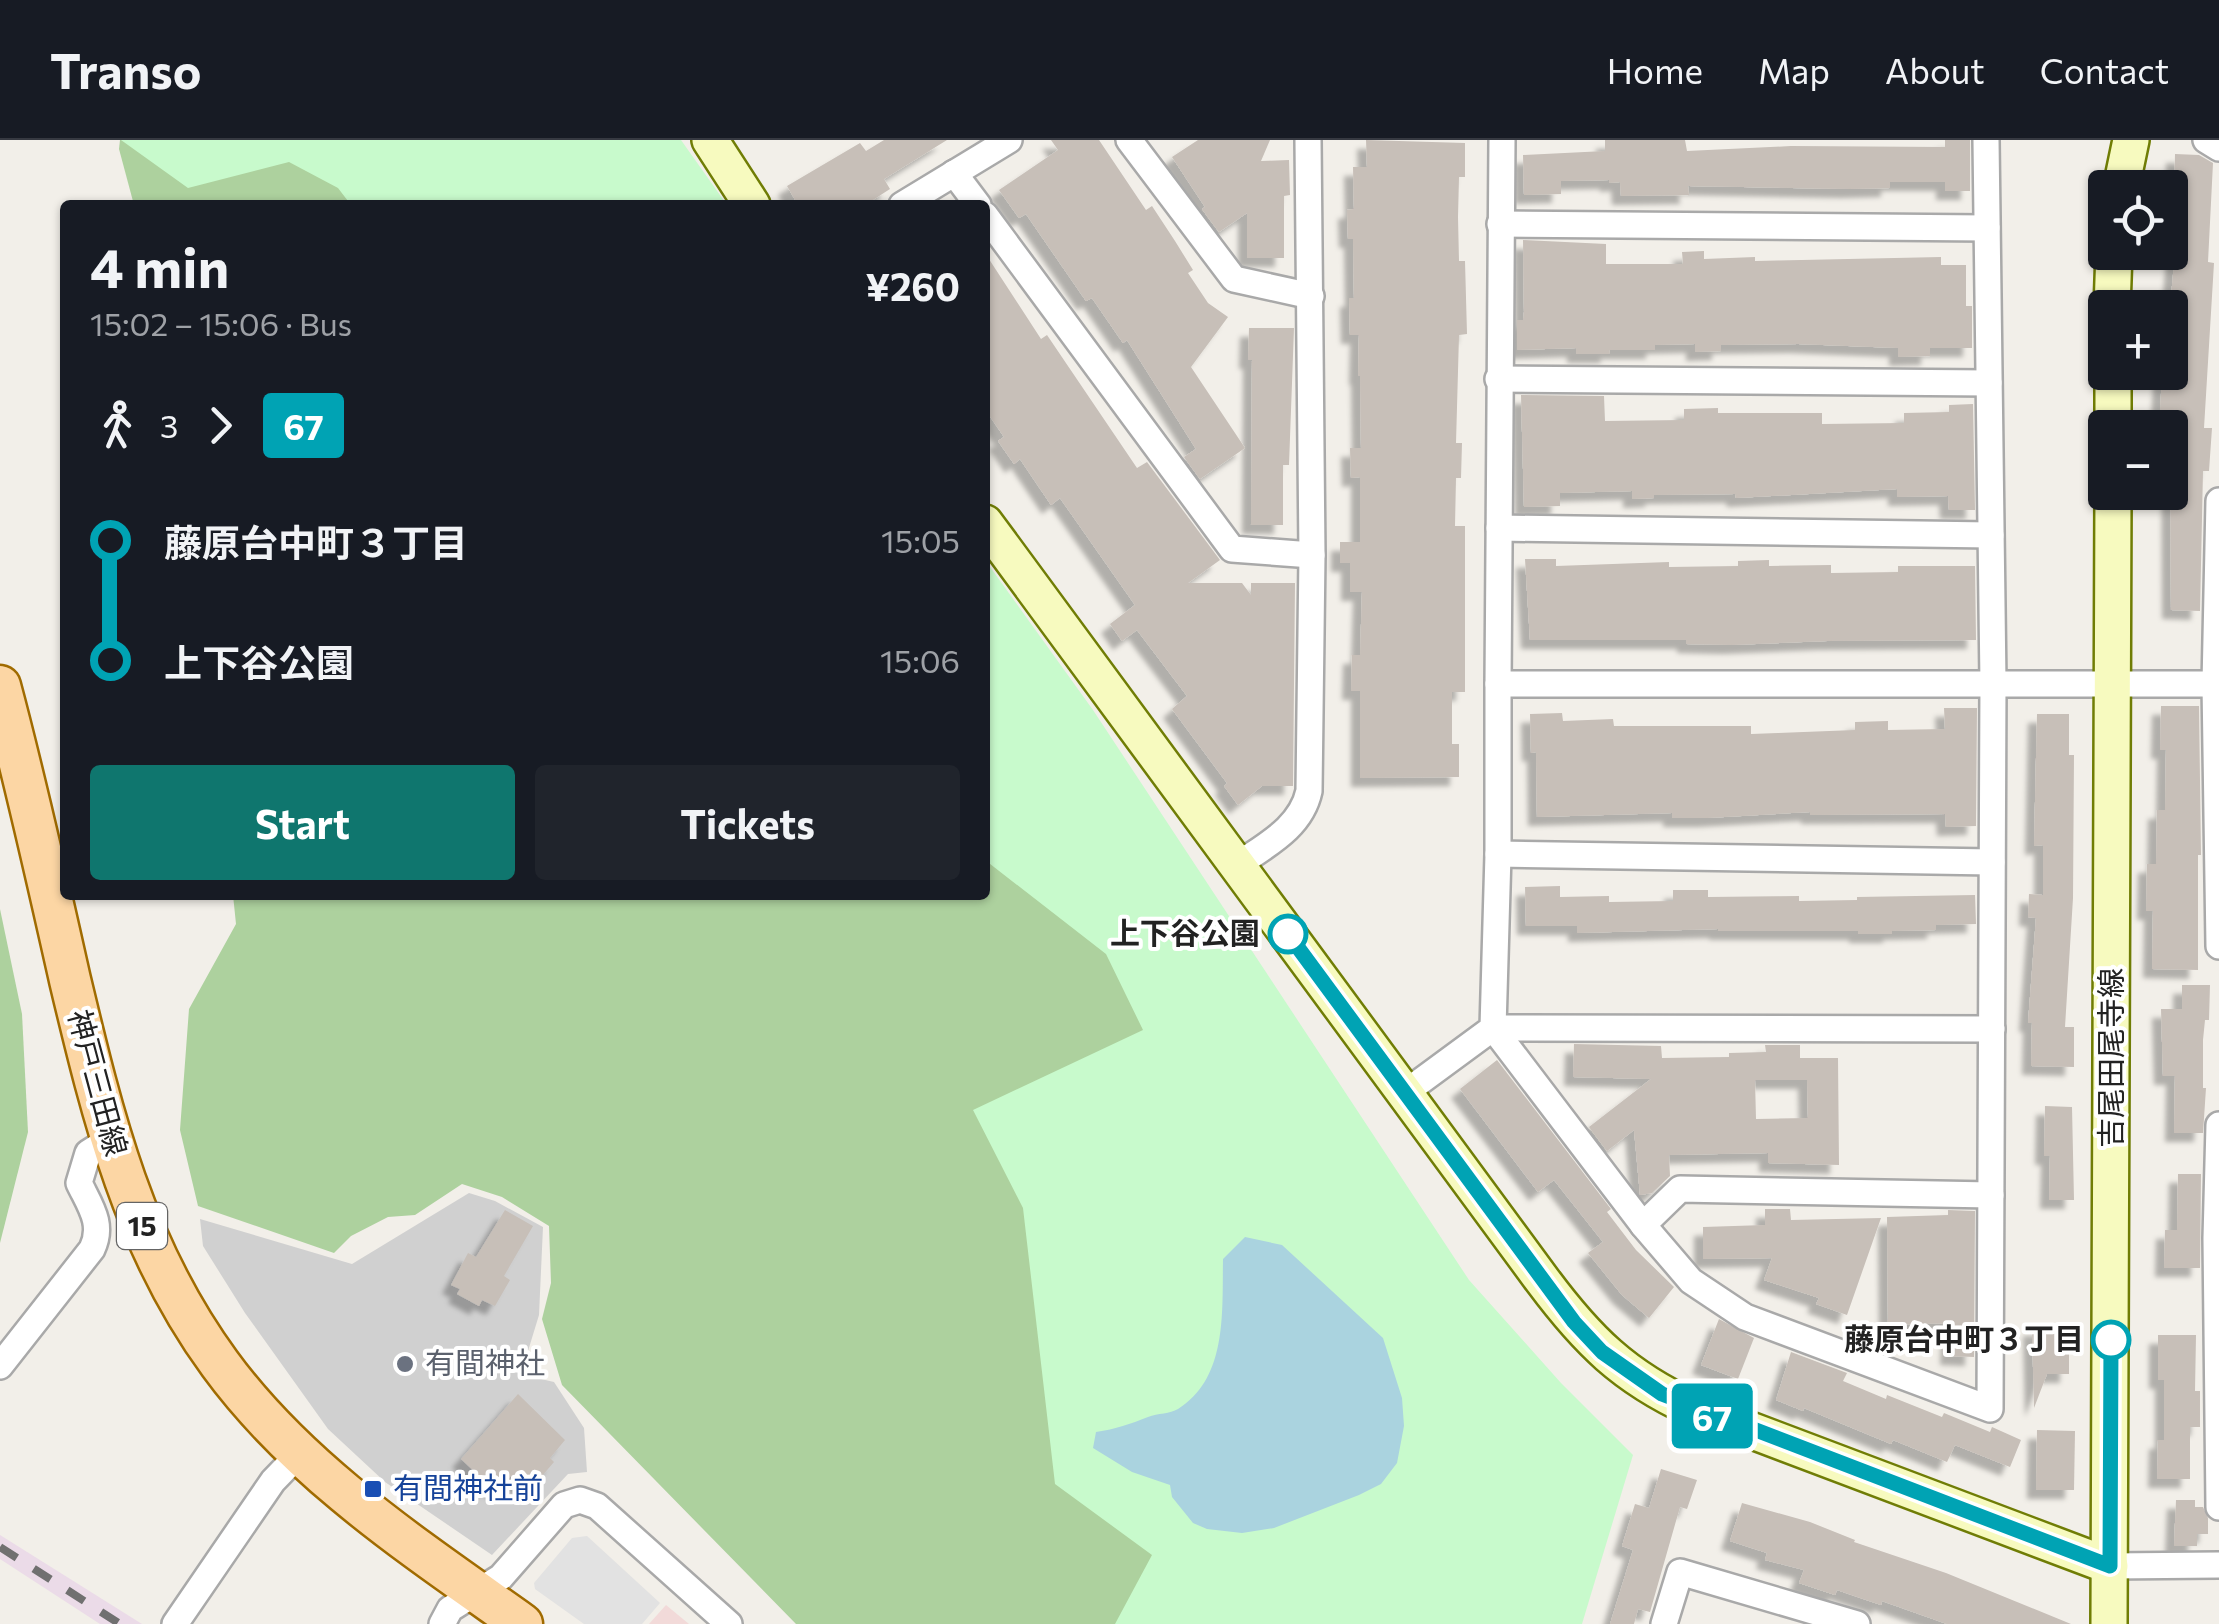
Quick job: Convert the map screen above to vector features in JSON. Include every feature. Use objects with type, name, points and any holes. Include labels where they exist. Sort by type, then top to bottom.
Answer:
[{"type":"main road","name":"神戸三田線","points":[[0,686],[110,1139],[130,1200],[163,1272],[192,1323],[250,1401],[301,1452],[340,1489],[522,1624]]},
{"type":"street","points":[[710,140],[749,200]]},
{"type":"street","points":[[910,200],[1008,140]]},
{"type":"street","points":[[1129,140],[1234,278],[1311,296]]},
{"type":"street","points":[[1236,866],[1288,829],[1306,805],[1309,790],[1312,556],[1308,140]]},
{"type":"street","points":[[1502,140],[1498,854],[1492,1028],[1643,1225],[1691,1281],[1744,1317],[1990,1409],[1993,683],[1986,140]]},
{"type":"street","points":[[2125,170],[2131,140]]},
{"type":"street","points":[[2206,140],[2219,148]]},
{"type":"street","points":[[954,173],[974,200]]},
{"type":"street","points":[[990,221],[1232,550],[1312,556]]},
{"type":"street","points":[[1500,224],[1987,228]]},
{"type":"street","points":[[1498,379],[1989,383]]},
{"type":"street","points":[[2219,501],[2219,946]]},
{"type":"street","name":"吉尾田尾寺線","points":[[2109,1624],[2113,510]]},
{"type":"street","points":[[1499,528],[1991,535]]},
{"type":"street","points":[[990,530],[1574,1322],[1602,1352],[1631,1376],[1692,1408],[2110,1566],[2219,1565]]},
{"type":"street","points":[[1498,684],[2217,684]]},
{"type":"street","points":[[1498,854],[1992,862]]},
{"type":"street","points":[[1406,1092],[1492,1028],[1992,1030]]},
{"type":"street","points":[[2219,1125],[2219,1507]]},
{"type":"street","points":[[0,1366],[99,1234],[98,1222],[79,1183],[88,1154],[110,1139]]},
{"type":"street","points":[[1643,1225],[1680,1189],[1991,1195]]},
{"type":"street","points":[[175,1624],[273,1482],[301,1452]]},
{"type":"street","points":[[442,1624],[450,1608],[501,1577],[564,1505],[590,1502],[730,1624]]},
{"type":"street","points":[[1664,1624],[1680,1572],[1857,1624]]},
{"type":"shaded area","name":"有間神社","points":[[469,1193],[495,1201],[543,1227],[539,1315],[528,1351],[528,1376],[554,1382],[584,1428],[587,1472],[568,1474],[492,1555],[385,1482],[328,1429],[245,1313],[203,1246],[200,1219],[352,1264]]},
{"type":"shaded area","points":[[0,1535],[142,1624],[100,1624],[0,1559]]},
{"type":"shaded area","points":[[587,1536],[660,1603],[642,1624],[584,1624],[535,1589],[534,1583],[572,1538]]},
{"type":"shaded area","points":[[666,1605],[689,1624],[649,1624]]},
{"type":"green space","points":[[120,140],[315,147],[357,200],[133,200]]},
{"type":"green space","points":[[121,140],[681,140],[723,200],[347,200],[338,188],[289,162],[188,188]]},
{"type":"green space","points":[[990,567],[1093,710],[1469,1280],[1561,1383],[1633,1455],[1582,1624],[1115,1624],[1152,1555],[1055,1484],[1023,1208],[973,1110],[1143,1030],[1106,954],[990,864]]},
{"type":"green space","points":[[990,797],[1142,930],[1166,1488],[1147,1624],[796,1624],[562,1385],[542,1319],[551,1283],[549,1226],[502,1197],[462,1184],[415,1215],[388,1217],[351,1236],[334,1253],[198,1206],[180,1130],[189,1009],[236,924],[234,900],[990,900]]},
{"type":"green space","points":[[0,909],[22,1014],[28,1132],[0,1243]]},
{"type":"water","points":[[1245,1237],[1282,1245],[1383,1338],[1402,1398],[1404,1426],[1397,1463],[1381,1484],[1274,1528],[1242,1533],[1207,1529],[1193,1523],[1172,1497],[1170,1485],[1132,1472],[1093,1448],[1096,1432],[1175,1411],[1206,1380],[1214,1362],[1222,1321],[1223,1259]]},
{"type":"building","points":[[884,140],[947,140],[884,179],[890,189],[873,200],[795,200],[787,186],[860,143],[866,151]]},
{"type":"building","points":[[1051,140],[1099,140],[1146,210],[1152,206],[1193,270],[1188,273],[1208,303],[1228,317],[1191,367],[1245,448],[1200,479],[1184,457],[1196,449],[1127,340],[1123,343],[1092,298],[1086,301],[1026,214],[1019,218],[999,190],[1058,150]]},
{"type":"building","points":[[1198,140],[1270,140],[1261,161],[1289,160],[1290,195],[1284,196],[1284,258],[1247,258],[1247,213],[1219,232],[1210,220],[1172,157]]},
{"type":"building","points":[[1366,140],[1465,143],[1465,177],[1459,177],[1458,217],[1459,261],[1465,261],[1467,334],[1459,335],[1456,443],[1462,443],[1461,478],[1456,478],[1455,526],[1465,526],[1465,692],[1452,692],[1452,744],[1459,744],[1459,777],[1360,778],[1360,691],[1351,691],[1352,655],[1360,655],[1362,592],[1350,592],[1350,563],[1340,563],[1340,542],[1360,542],[1360,477],[1351,478],[1350,448],[1361,448],[1359,335],[1350,335],[1353,239],[1348,239],[1347,210],[1354,209],[1353,167],[1367,167]]},
{"type":"building","points":[[1605,140],[1685,140],[1687,151],[1791,146],[1945,147],[1945,140],[1970,140],[1970,191],[1945,191],[1945,182],[1890,182],[1890,188],[1850,189],[1688,186],[1689,195],[1621,196],[1620,182],[1609,180],[1561,181],[1561,194],[1524,195],[1523,155],[1605,151]]},
{"type":"building","points":[[2175,154],[2199,155],[2213,163],[2208,262],[2214,263],[2204,428],[2212,428],[2209,471],[2203,471],[2200,611],[2171,610],[2170,510],[2188,510],[2188,410],[2160,410],[2161,390],[2188,390],[2188,290],[2172,290],[2173,270],[2188,270],[2188,170],[2175,170]]},
{"type":"building","points":[[1523,240],[1606,244],[1606,264],[1683,264],[1682,252],[1704,251],[1704,259],[1755,257],[1755,261],[1941,257],[1941,265],[1966,265],[1966,306],[1972,306],[1972,348],[1930,348],[1930,356],[1898,357],[1898,348],[1798,344],[1721,345],[1721,351],[1695,352],[1695,344],[1655,345],[1655,350],[1609,350],[1610,354],[1576,354],[1576,348],[1517,350],[1517,320],[1523,320],[1524,312]]},
{"type":"building","points":[[990,261],[1041,339],[1047,335],[1137,468],[1147,462],[1220,560],[1188,583],[1242,583],[1251,595],[1251,583],[1295,583],[1293,786],[1262,786],[1238,805],[1224,786],[1227,783],[1172,709],[1187,696],[1137,630],[1122,641],[1110,624],[1135,605],[1060,498],[1051,505],[1020,459],[1014,464],[998,441],[1004,437],[990,416]]},
{"type":"building","points":[[1249,328],[1294,328],[1289,465],[1283,465],[1283,525],[1251,525]]},
{"type":"building","points":[[1521,395],[1604,396],[1605,421],[1684,420],[1684,409],[1718,408],[1718,413],[1822,413],[1822,424],[1904,423],[1904,413],[1949,412],[1949,405],[1973,404],[1975,510],[1949,510],[1948,496],[1897,497],[1897,489],[1736,498],[1735,494],[1632,499],[1632,491],[1560,493],[1560,506],[1524,507]]},
{"type":"building","points":[[1525,559],[1556,559],[1556,566],[1669,562],[1669,567],[1738,566],[1738,561],[1769,560],[1769,566],[1831,565],[1831,573],[1898,572],[1898,566],[1975,566],[1976,640],[1732,645],[1686,644],[1686,640],[1530,640]]},
{"type":"building","points":[[2161,706],[2199,706],[2198,970],[2152,969],[2153,911],[2146,911],[2147,864],[2156,864],[2157,810],[2165,810],[2166,750],[2160,750]]},
{"type":"building","points":[[1944,708],[1977,708],[1976,826],[1946,827],[1945,814],[1810,812],[1672,818],[1672,813],[1537,817],[1536,752],[1531,753],[1530,714],[1562,713],[1563,721],[1613,719],[1614,726],[1751,726],[1751,734],[1855,730],[1855,722],[1888,721],[1888,730],[1945,729]]},
{"type":"building","points":[[2037,714],[2069,714],[2069,755],[2074,755],[2073,898],[2065,1027],[2074,1027],[2074,1067],[2031,1066],[2032,1023],[2028,1023],[2036,918],[2028,917],[2029,894],[2043,895],[2043,845],[2034,846]]},
{"type":"building","points":[[1560,886],[1560,897],[1609,896],[1609,902],[1673,901],[1673,890],[1708,890],[1708,897],[1799,896],[1799,901],[1975,895],[1976,924],[1936,925],[1936,930],[1892,934],[1718,929],[1577,933],[1577,926],[1526,926],[1525,887]]},
{"type":"building","points":[[2182,985],[2210,985],[2209,1020],[2205,1020],[2203,1040],[2203,1133],[2174,1133],[2175,1076],[2163,1076],[2161,1009],[2182,1009]]},
{"type":"building","points":[[1574,1044],[1661,1046],[1662,1058],[1729,1057],[1729,1053],[1766,1052],[1765,1045],[1800,1045],[1800,1058],[1838,1058],[1839,1165],[1768,1163],[1768,1153],[1669,1155],[1670,1176],[1652,1193],[1640,1195],[1634,1130],[1607,1151],[1589,1127],[1651,1079],[1573,1077]],"holes":[[[1755,1080],[1807,1080],[1808,1118],[1756,1119]]]},
{"type":"building","points":[[1497,1060],[1611,1209],[1607,1212],[1636,1250],[1674,1287],[1649,1318],[1622,1295],[1588,1253],[1603,1242],[1554,1180],[1538,1192],[1460,1089]]},
{"type":"building","points":[[2045,1106],[2072,1107],[2074,1200],[2049,1200],[2050,1156],[2044,1156]]},
{"type":"building","points":[[2178,1174],[2201,1174],[2200,1268],[2164,1268],[2165,1230],[2177,1230]]},
{"type":"building","points":[[1765,1209],[1790,1209],[1791,1220],[1881,1218],[1847,1315],[1816,1304],[1819,1298],[1764,1280],[1772,1258],[1703,1259],[1703,1227],[1765,1225]]},
{"type":"building","points":[[505,1210],[533,1226],[504,1276],[510,1280],[495,1306],[482,1300],[479,1306],[457,1294],[460,1289],[451,1285],[468,1253],[476,1257]]},
{"type":"building","points":[[1948,1210],[1975,1211],[1974,1357],[1949,1356],[1950,1323],[1888,1325],[1887,1217],[1948,1215]]},
{"type":"building","points":[[1719,1319],[1754,1338],[1738,1379],[1701,1365]]},
{"type":"building","points":[[2032,1327],[2069,1327],[2069,1374],[2047,1374],[2034,1408]]},
{"type":"building","points":[[2158,1335],[2196,1335],[2195,1391],[2200,1391],[2200,1427],[2190,1427],[2190,1479],[2157,1479],[2158,1440],[2164,1440],[2164,1380],[2158,1380]]},
{"type":"building","points":[[1791,1352],[1847,1373],[1843,1381],[1886,1399],[1887,1395],[1942,1417],[1944,1413],[2021,1440],[2010,1467],[1955,1445],[1947,1462],[1776,1400]]},
{"type":"building","points":[[518,1394],[565,1440],[550,1458],[554,1462],[529,1491],[511,1476],[498,1491],[490,1484],[485,1489],[470,1476],[474,1471],[461,1459]]},
{"type":"building","points":[[2037,1430],[2075,1431],[2074,1490],[2036,1490]]},
{"type":"building","points":[[1661,1469],[1697,1480],[1687,1509],[1680,1507],[1650,1612],[1638,1609],[1634,1624],[1610,1624],[1633,1550],[1622,1546],[1635,1504],[1649,1508]]},
{"type":"building","points":[[2176,1500],[2195,1500],[2195,1507],[2203,1507],[2208,1534],[2197,1534],[2197,1546],[2174,1546]]},
{"type":"building","points":[[1742,1503],[1810,1522],[2071,1624],[1947,1624],[1882,1601],[1881,1605],[1837,1590],[1835,1595],[1799,1583],[1804,1570],[1765,1560],[1767,1553],[1730,1541]]},
{"type":"railway","points":[[0,1547],[120,1624]]},
{"type":"bus line","name":"67","points":[[1288,934],[1574,1322],[1631,1376],[1662,1394],[2110,1566],[2111,1340]]},
{"type":"place","name":"上下谷公園","points":[[1288,934]]},
{"type":"place","name":"藤原台中町３丁目","points":[[2111,1340]]},
{"type":"place","name":"有間神社","points":[[405,1364]]},
{"type":"place","name":"有間神社前","points":[[373,1489]]}]
